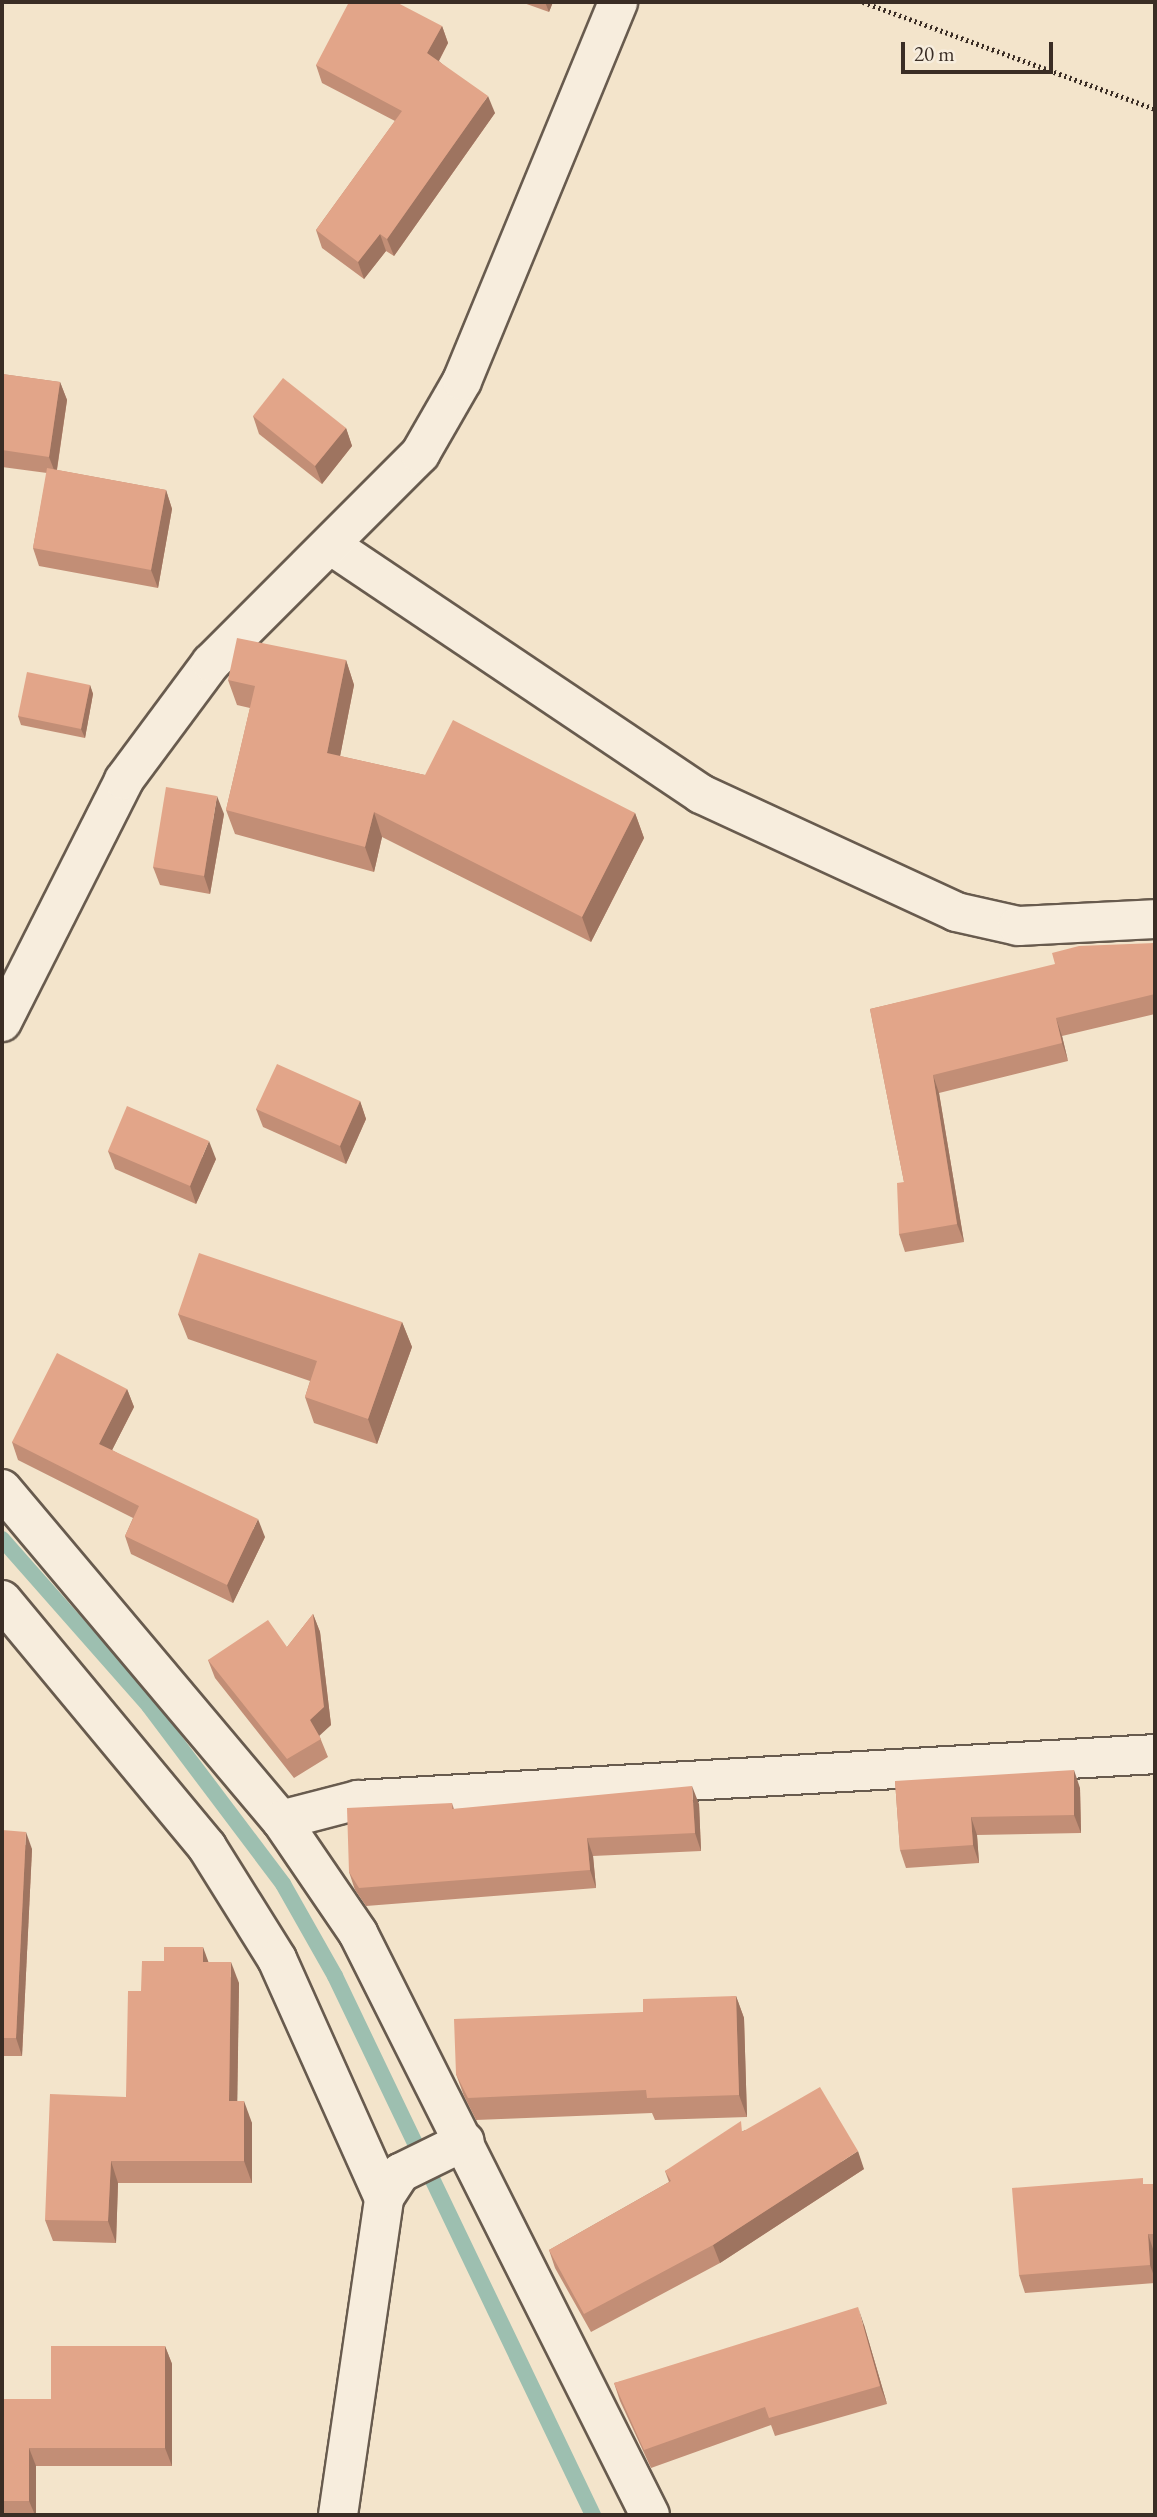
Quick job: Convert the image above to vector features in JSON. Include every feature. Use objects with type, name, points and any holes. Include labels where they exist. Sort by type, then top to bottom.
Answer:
[{"type":"street","points":[[2,1022],[124,780],[211,663],[332,546],[420,454],[462,381],[618,2]]},
{"type":"street","points":[[332,546],[701,794],[956,912],[1018,926],[1155,919]]},
{"type":"street","points":[[2,1489],[281,1820],[358,1933],[456,2145],[650,2515]]},
{"type":"street","points":[[2,1600],[214,1858],[277,1959],[392,2186],[338,2515]]},
{"type":"street","points":[[281,1820],[358,1800],[1155,1754]]},
{"type":"street","points":[[392,2186],[456,2145]]},
{"type":"path","points":[[863,2],[1155,109]]},
{"type":"building","points":[[349,2],[396,2],[442,26],[427,53],[488,96],[387,239],[380,234],[358,262],[316,230],[402,111],[316,65]]},
{"type":"building","points":[[2,374],[60,382],[49,457],[2,450]]},
{"type":"building","points":[[283,378],[346,428],[315,466],[253,416]]},
{"type":"building","points":[[47,468],[166,490],[151,570],[33,548]]},
{"type":"building","points":[[237,638],[346,660],[327,753],[425,775],[453,720],[635,813],[582,917],[374,812],[365,847],[226,810],[255,686],[228,680]]},
{"type":"building","points":[[27,672],[90,685],[81,729],[18,716]]},
{"type":"building","points":[[166,787],[217,796],[204,876],[153,867]]},
{"type":"building","points":[[1155,943],[1155,994],[1056,1018],[1062,1043],[933,1075],[957,1224],[899,1234],[897,1183],[904,1182],[870,1009],[1055,964],[1052,953],[1079,946]]},
{"type":"building","points":[[277,1064],[360,1101],[340,1146],[256,1109]]},
{"type":"building","points":[[127,1106],[209,1141],[190,1186],[108,1151]]},
{"type":"building","points":[[199,1253],[402,1322],[368,1419],[305,1397],[317,1361],[178,1314]]},
{"type":"building","points":[[57,1353],[127,1389],[99,1444],[258,1519],[227,1585],[125,1536],[139,1506],[12,1442]]},
{"type":"building","points":[[313,1614],[324,1707],[310,1720],[321,1739],[287,1759],[208,1660],[268,1620],[287,1647]]},
{"type":"building","points":[[1074,1770],[1074,1815],[971,1817],[973,1845],[900,1850],[895,1781]]},
{"type":"building","points":[[692,1786],[695,1833],[587,1838],[590,1870],[359,1888],[349,1872],[347,1808],[452,1803],[452,1809]]},
{"type":"building","points":[[2,1830],[26,1832],[16,2038],[2,2038]]},
{"type":"building","points":[[164,1947],[203,1947],[203,1962],[231,1962],[229,2101],[244,2101],[244,2161],[111,2161],[108,2221],[45,2220],[50,2094],[126,2097],[128,1991],[141,1991],[142,1961],[164,1961]]},
{"type":"building","points":[[736,1996],[739,2095],[647,2098],[646,2090],[468,2098],[456,2074],[454,2019],[643,2012],[643,1999]]},
{"type":"building","points":[[820,2087],[858,2151],[713,2245],[584,2314],[549,2250],[671,2181],[665,2171],[741,2121],[742,2132]]},
{"type":"building","points":[[1143,2178],[1143,2184],[1155,2184],[1155,2234],[1148,2234],[1150,2265],[1019,2275],[1012,2188]]},
{"type":"building","points":[[858,2307],[880,2386],[769,2418],[765,2407],[644,2450],[614,2383]]},
{"type":"building","points":[[51,2346],[165,2346],[165,2448],[29,2448],[29,2501],[2,2501],[2,2399],[51,2399]]},
{"type":"waterway","points":[[2,1539],[149,1706],[283,1884],[335,1976],[593,2515]]}]
